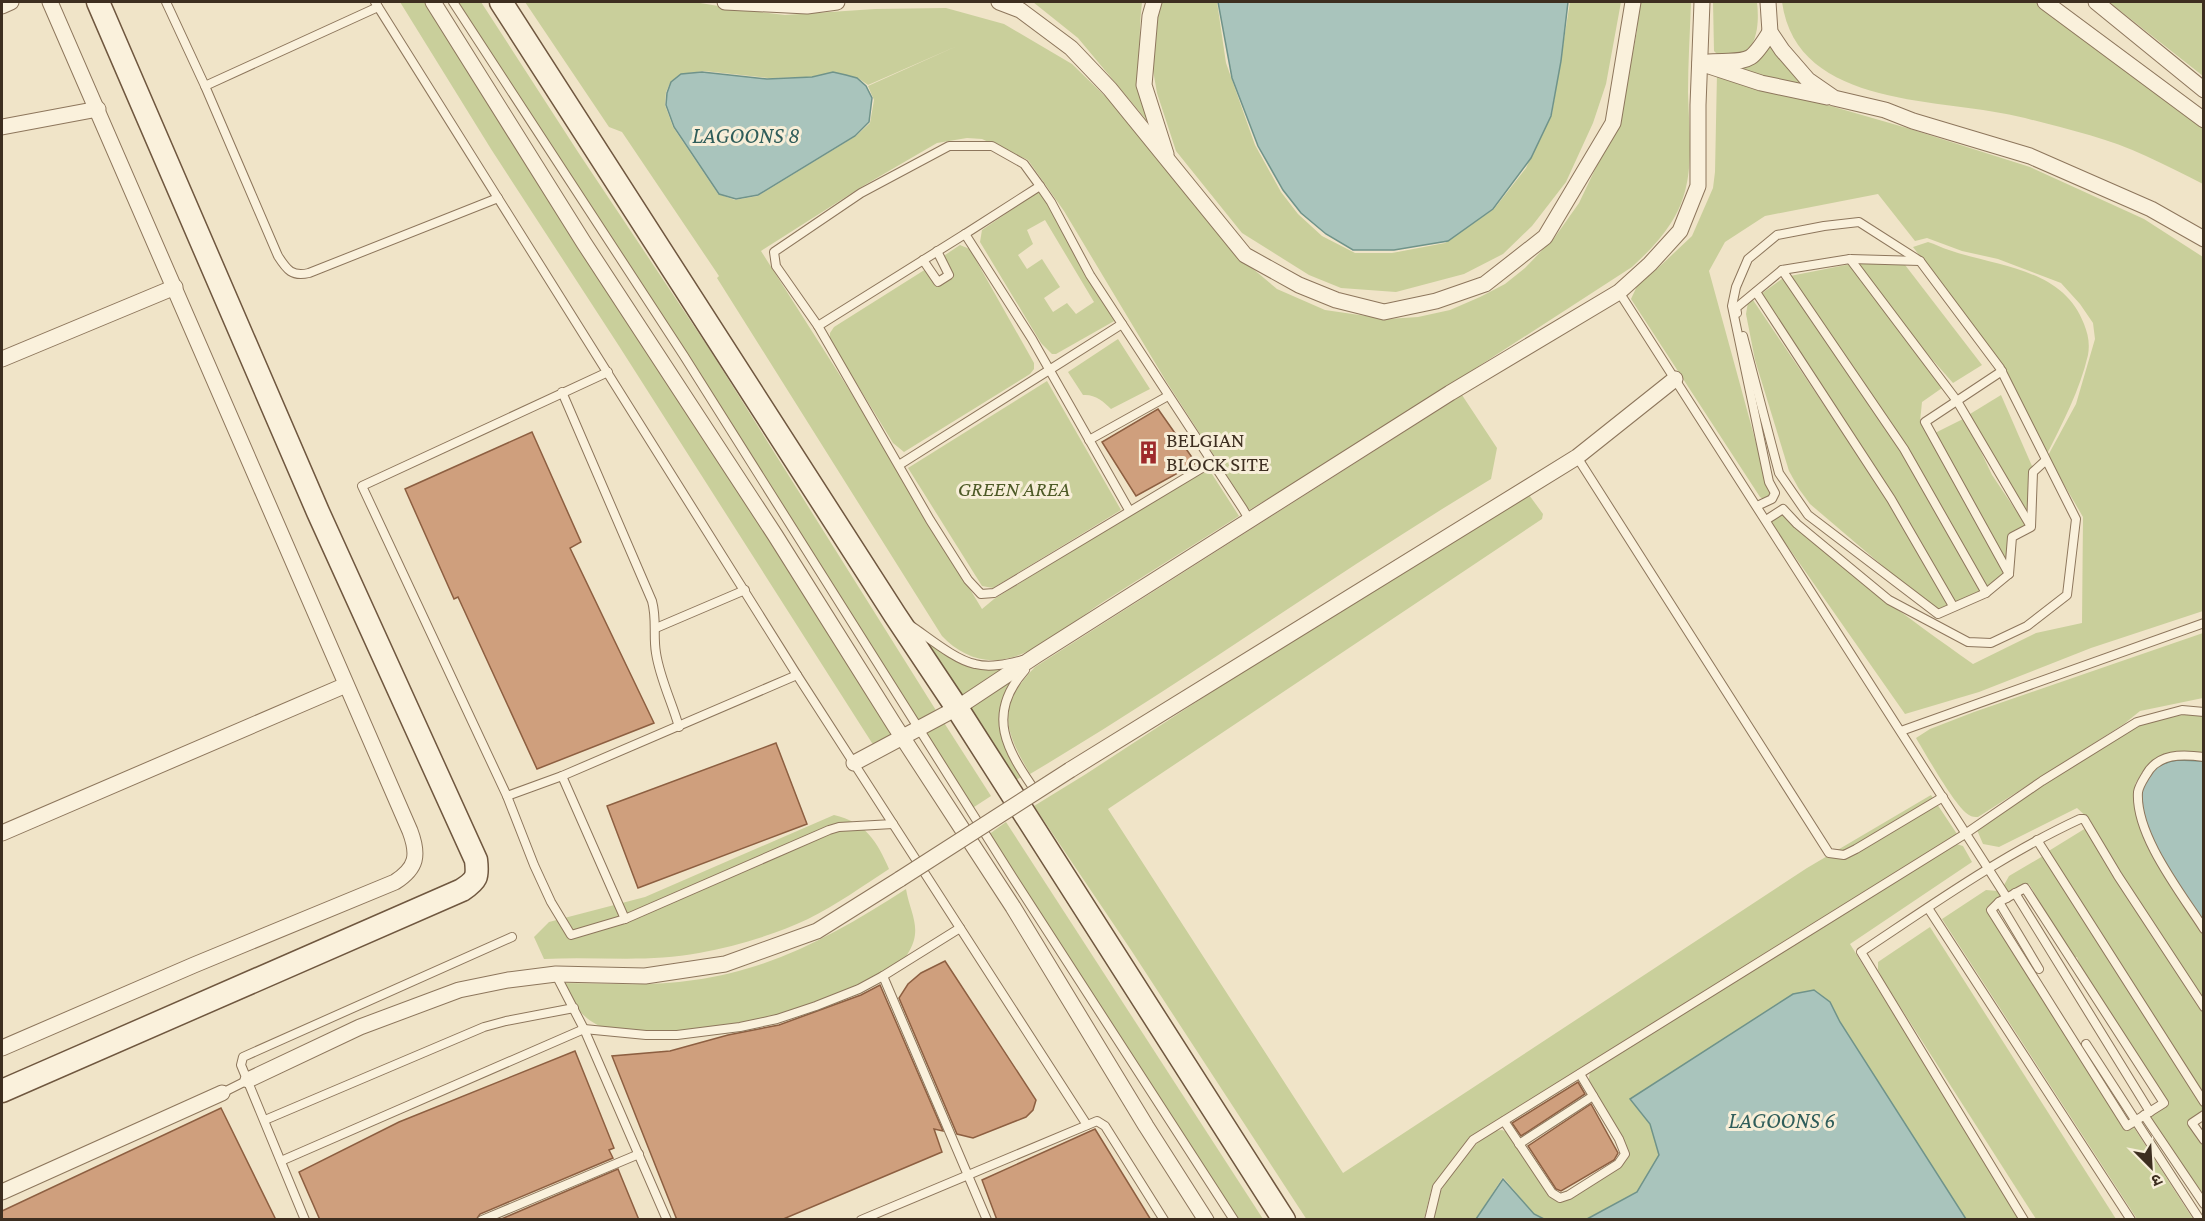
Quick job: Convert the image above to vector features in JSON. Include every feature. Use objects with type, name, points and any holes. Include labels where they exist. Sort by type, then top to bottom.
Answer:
[{"type":"street","points":[[2,6],[11,2]]},
{"type":"street","points":[[2,1047],[395,882],[412,869],[415,846],[50,2]]},
{"type":"street","points":[[2,1091],[462,890],[478,875],[476,860],[318,512],[98,2]]},
{"type":"street","points":[[433,2],[584,243],[775,535],[902,738],[1013,907],[1206,1220]]},
{"type":"street","points":[[501,2],[957,708],[1284,1220]]},
{"type":"street","points":[[725,2],[807,6],[837,2]]},
{"type":"street","points":[[999,2],[1020,10],[1071,48],[1110,89],[1245,255],[1299,285],[1336,300],[1384,312],[1436,301],[1485,284],[1545,237],[1613,123],[1633,2]]},
{"type":"street","points":[[1154,2],[1150,16],[1144,85],[1169,163]]},
{"type":"street","points":[[854,763],[957,708],[1450,393],[1619,292],[1650,264],[1680,231],[1698,186],[1702,2]]},
{"type":"street","points":[[1768,2],[1770,32],[1787,57],[1808,80],[1834,98]]},
{"type":"street","points":[[2045,2],[2204,120]]},
{"type":"street","points":[[2096,2],[2204,90]]},
{"type":"street","points":[[1700,63],[1744,61],[1757,52],[1770,32]]},
{"type":"street","points":[[1700,63],[1761,83],[1886,110],[1912,121],[2030,156],[2151,209],[2204,239]]},
{"type":"street","points":[[2,128],[98,109]]},
{"type":"street","points":[[2,359],[175,287]]},
{"type":"street","points":[[242,1082],[360,1027],[459,990],[508,980],[556,974],[645,976],[725,964],[817,930],[1070,770],[1577,457],[1675,379]]},
{"type":"street","points":[[2,833],[346,685]]},
{"type":"street","points":[[2,1192],[222,1092]]},
{"type":"lane","points":[[166,2],[278,256],[291,272],[299,275],[498,198]]},
{"type":"lane","points":[[453,2],[684,356],[1234,1220]]},
{"type":"lane","points":[[205,86],[377,4],[797,675],[1087,1125]]},
{"type":"lane","points":[[1212,462],[994,593],[981,594],[968,580],[898,465],[818,326],[776,266],[774,252],[861,194],[949,146],[992,146],[1024,164],[1051,202],[1090,275],[1168,396],[1212,462],[1250,521]]},
{"type":"lane","points":[[818,326],[1040,186]]},
{"type":"lane","points":[[1757,506],[1772,499],[1775,493],[1768,482],[1732,306],[1736,287],[1748,258],[1777,235],[1859,222],[1920,261],[2001,372],[2076,519],[2067,595],[2027,626],[1990,643],[1968,642],[1889,600],[1797,524],[1783,509],[1766,520]]},
{"type":"lane","points":[[965,234],[1032,339],[1129,510]]},
{"type":"lane","points":[[922,260],[938,282],[949,275],[937,251]]},
{"type":"lane","points":[[1850,259],[1957,401],[2031,527]]},
{"type":"lane","points":[[1920,261],[1850,259],[1782,270],[1736,308],[1779,473],[1808,515],[1938,614],[1986,593],[2009,574],[2012,537],[2031,527]]},
{"type":"lane","points":[[1782,270],[1904,449],[1986,593]]},
{"type":"lane","points":[[1619,292],[2007,898]]},
{"type":"lane","points":[[1756,292],[1891,499],[1953,606]]},
{"type":"lane","points":[[898,465],[1122,324]]},
{"type":"lane","points":[[608,372],[363,486],[507,796],[534,865],[571,935],[625,919],[829,830],[839,827],[893,824]]},
{"type":"lane","points":[[2001,372],[1925,422],[2009,574]]},
{"type":"lane","points":[[562,392],[652,601],[656,627],[655,651],[679,727]]},
{"type":"lane","points":[[1089,440],[1168,396]]},
{"type":"lane","points":[[1577,457],[1829,852],[1844,855],[1943,796]]},
{"type":"lane","points":[[2031,527],[2033,472],[2045,461]]},
{"type":"lane","points":[[656,627],[745,590]]},
{"type":"lane","points":[[896,615],[957,656],[975,664],[1003,665],[1037,655]]},
{"type":"lane","points":[[1901,731],[2204,623]]},
{"type":"lane","points":[[1036,792],[1013,758],[1004,732],[1004,706],[1013,683],[1037,655]]},
{"type":"lane","points":[[507,796],[562,776],[797,675]]},
{"type":"lane","points":[[1429,1220],[1437,1188],[1473,1140],[1965,834],[2042,781],[2137,722],[2182,710],[2204,712]]},
{"type":"lane","points":[[2204,757],[2186,755],[2166,757],[2147,773],[2138,789],[2139,808],[2158,858],[2204,928]]},
{"type":"lane","points":[[562,776],[625,919]]},
{"type":"lane","points":[[2024,1220],[1860,953],[1987,869],[2037,840],[2080,819],[2086,821],[2118,876],[2204,1007]]},
{"type":"lane","points":[[2037,840],[2204,1102]]},
{"type":"lane","points":[[2025,888],[2028,889],[2164,1103],[2127,1126],[1991,910],[2015,893],[2025,888]]},
{"type":"lane","points":[[2015,893],[2147,1114],[2204,1204]]},
{"type":"lane","points":[[1999,903],[2039,969]]},
{"type":"lane","points":[[1928,908],[2131,1220]]},
{"type":"lane","points":[[281,1161],[584,1029],[666,1035],[740,1027],[777,1019],[816,1006],[859,989],[883,976],[960,928]]},
{"type":"lane","points":[[305,1220],[265,1120],[242,1082],[243,1057],[512,937]]},
{"type":"lane","points":[[556,974],[584,1029],[667,1220]]},
{"type":"lane","points":[[883,976],[987,1220]]},
{"type":"lane","points":[[265,1120],[484,1027],[574,1008]]},
{"type":"lane","points":[[2086,1044],[2200,1220]]},
{"type":"lane","points":[[1504,1121],[1557,1196],[1564,1198],[1577,1190],[1618,1164],[1625,1154],[1619,1139],[1580,1074]]},
{"type":"lane","points":[[222,1092],[242,1082]]},
{"type":"lane","points":[[1519,1144],[1593,1096]]},
{"type":"lane","points":[[2204,1115],[2192,1123],[2204,1140]]},
{"type":"lane","points":[[861,1220],[1099,1121],[1105,1126],[1164,1220]]},
{"type":"lane","points":[[482,1220],[639,1154]]},
{"type":"green space","points":[[400,2],[429,2],[898,735],[876,745],[872,743],[491,149]]},
{"type":"green space","points":[[455,2],[481,2],[710,350],[937,712],[918,723]]},
{"type":"green space","points":[[525,2],[694,2],[785,15],[875,9],[946,8],[1004,24],[1072,64],[1110,101],[1240,258],[1277,289],[1325,310],[1387,319],[1418,317],[1450,310],[1505,284],[1525,268],[1555,237],[1579,203],[1621,115],[1637,31],[1639,2],[1691,2],[1688,176],[1679,208],[1658,241],[1632,267],[1357,445],[1249,510],[1166,381],[1064,211],[1028,160],[982,139],[967,138],[937,143],[863,186],[761,251],[848,388],[982,609],[994,599],[1200,472],[1210,471],[1239,516],[1103,602],[1040,645],[1013,657],[999,660],[975,658],[954,647],[942,636],[717,278],[719,276],[622,132],[609,127]],"holes":[[[957,46],[868,86],[874,100],[870,123],[856,136],[758,196],[735,200],[718,194],[673,127],[665,105],[666,92],[671,81],[682,74],[704,71],[768,78],[812,77],[833,72],[858,78],[868,85]]]},
{"type":"green space","points":[[1033,2],[1142,2],[1141,62],[1149,123],[1078,38]]},
{"type":"green space","points":[[1157,2],[1217,2],[1226,63],[1255,145],[1281,192],[1298,214],[1322,236],[1355,253],[1392,253],[1445,243],[1494,209],[1526,168],[1552,114],[1570,2],[1621,2],[1606,84],[1593,123],[1566,182],[1532,226],[1503,254],[1464,274],[1396,292],[1341,288],[1309,275],[1242,233],[1176,151],[1157,93],[1153,70],[1151,46]]},
{"type":"green space","points":[[1713,2],[1757,2],[1757,30],[1746,55],[1718,55],[1714,51]]},
{"type":"green space","points":[[1782,2],[2038,2],[2071,30],[2203,128],[2203,184],[2132,150],[2087,134],[1992,111],[1917,101],[1879,93],[1844,81],[1815,63],[1793,37]]},
{"type":"green space","points":[[2109,2],[2203,2],[2203,76]]},
{"type":"green space","points":[[1770,32],[1829,96],[1710,63],[1745,62]]},
{"type":"green space","points":[[1717,73],[1907,128],[2030,167],[2144,219],[2203,257],[2203,611],[2091,648],[1979,692],[1905,714],[1770,521],[1782,511],[1850,573],[1973,664],[2036,633],[2082,623],[2083,517],[2055,469],[2045,461],[2076,404],[2095,339],[2093,323],[2061,283],[1998,259],[1962,251],[1927,238],[1915,241],[1878,194],[1765,216],[1725,242],[1709,271],[1767,483],[1773,493],[1765,500],[1760,497],[1631,299],[1638,284],[1692,236],[1713,188]]},
{"type":"green space","points":[[1041,190],[1116,320],[1056,354],[1052,354],[1041,343],[980,242],[982,230]],"holes":[[[1045,220],[1094,302],[1076,314],[1067,303],[1053,312],[1044,298],[1060,287],[1042,259],[1027,269],[1018,255],[1033,244],[1027,230]]]},
{"type":"green space","points":[[1928,242],[2027,272],[2061,291],[2074,305],[2087,331],[2088,355],[2075,394],[2046,456],[2007,373],[1913,247]]},
{"type":"green space","name":"GREEN AREA","points":[[960,245],[972,250],[1034,363],[1034,369],[1030,374],[904,452],[893,443],[830,340],[830,333],[834,327],[926,269],[937,286],[951,277],[942,257]]},
{"type":"green space","points":[[1902,261],[1982,365],[1953,383],[1907,331],[1854,263]]},
{"type":"green space","points":[[1851,264],[1942,388],[1922,402],[1920,422],[2007,573],[1986,591],[1952,527],[1790,276]]},
{"type":"green space","points":[[1783,278],[1902,453],[1984,592],[1954,605],[1761,294]]},
{"type":"green space","points":[[1753,300],[1899,516],[1952,606],[1938,613],[1810,504],[1799,489],[1789,471],[1755,360],[1746,314],[1748,302]]},
{"type":"green space","points":[[1118,339],[1150,389],[1111,409],[1095,397],[1083,395],[1068,372]]},
{"type":"green space","name":"GREEN AREA","points":[[1047,381],[1121,510],[993,588],[982,586],[908,468]]},
{"type":"green space","points":[[1462,395],[1497,448],[1491,479],[1146,702],[1030,774],[1014,744],[1008,719],[1009,707],[1014,694],[1035,667]]},
{"type":"green space","points":[[2001,395],[2032,466],[2028,520],[1970,414]]},
{"type":"green space","points":[[1965,418],[1992,475],[2027,527],[2011,536],[2009,570],[1933,434]]},
{"type":"green space","points":[[1524,488],[1543,514],[1542,519],[1108,809],[1343,1173],[1807,868],[1931,795],[1957,834],[1469,1139],[1432,1187],[1424,1219],[1307,1220],[1034,806]]},
{"type":"green space","points":[[911,628],[945,654],[966,665],[992,670],[1008,669],[962,703]]},
{"type":"green space","points":[[2203,633],[2203,698],[2140,711],[2124,724],[1978,817],[1969,815],[1956,802],[1916,738],[1930,729],[1974,712]]},
{"type":"green space","points":[[1029,663],[1012,681],[1003,703],[1001,731],[1023,776],[1016,780],[965,707]]},
{"type":"green space","points":[[2203,715],[2203,756],[2153,762],[2143,771],[2135,784],[2136,810],[2157,864],[2203,935],[2203,1001],[2131,890],[2090,820],[2077,808],[1999,847],[1983,844],[1977,830],[2055,776],[2140,724],[2166,717]]},
{"type":"green space","points":[[941,718],[991,796],[971,809],[921,729]]},
{"type":"green space","points":[[834,815],[854,822],[869,834],[889,869],[829,908],[795,925],[727,947],[680,956],[641,959],[544,959],[534,937],[549,922],[645,897]]},
{"type":"green space","points":[[1006,822],[1263,1219],[1235,1219],[988,835]]},
{"type":"green space","points":[[2086,828],[2124,891],[2203,1011],[2203,1097],[2047,852]]},
{"type":"green space","points":[[1953,843],[1963,846],[1972,862],[1850,944],[2021,1219],[1966,1219],[1840,1022],[1830,1002],[1631,1099],[1650,1124],[1659,1155],[1637,1192],[1587,1219],[1544,1219],[1534,1214],[1503,1177],[1476,1219],[1431,1220],[1438,1197],[1448,1179],[1474,1146],[1493,1132],[1502,1130],[1511,1134],[1560,1200],[1625,1158],[1588,1083],[1590,1072]]},
{"type":"green space","points":[[2043,856],[2203,1105],[2203,1114],[2190,1123],[2203,1144],[2203,1199],[2146,1116],[2166,1103],[2082,972],[2077,957],[2073,958],[2029,884],[2008,894],[2003,887],[2009,876]]},
{"type":"green space","points":[[906,889],[915,937],[907,955],[896,966],[849,990],[775,1016],[699,1030],[613,1030],[600,1026],[580,1012],[562,983],[645,984],[724,975],[779,958],[805,947],[856,920]]},
{"type":"green space","points":[[1986,890],[1998,891],[2003,897],[1986,908],[2125,1130],[2133,1126],[2193,1219],[2137,1219],[1942,919]]},
{"type":"green space","points":[[1930,927],[2116,1219],[2036,1219],[1883,980],[1878,970],[1878,962]]},
{"type":"water","points":[[1218,2],[1568,2],[1551,116],[1531,158],[1493,209],[1448,241],[1394,250],[1353,250],[1326,234],[1301,213],[1283,190],[1258,146],[1232,78]]},
{"type":"water","name":"LAGOONS 8","points":[[702,72],[767,79],[812,77],[833,72],[857,78],[866,86],[872,98],[869,122],[855,136],[758,195],[736,199],[719,194],[674,127],[666,105],[671,82],[681,74]]},
{"type":"water","points":[[2178,760],[2203,761],[2203,926],[2163,861],[2150,834],[2142,809],[2143,786],[2153,769]]},
{"type":"water","name":"LAGOONS 6","points":[[1814,990],[1830,1002],[1840,1022],[1966,1219],[1587,1219],[1637,1192],[1659,1155],[1650,1124],[1630,1099],[1793,994]]},
{"type":"water","points":[[1503,1179],[1534,1214],[1544,1219],[1476,1219]]},
{"type":"building","name":"BELGIAN BLOCK SITE","points":[[1158,409],[1196,463],[1136,496],[1102,442]]},
{"type":"building","points":[[532,432],[581,542],[570,548],[654,723],[537,769],[458,597],[454,599],[405,489]]},
{"type":"building","points":[[776,743],[807,824],[638,888],[607,806]]},
{"type":"building","points":[[945,961],[1036,1100],[1033,1110],[1026,1117],[973,1138],[957,1134],[899,998],[908,984],[921,973]]},
{"type":"building","points":[[880,985],[943,1131],[934,1129],[942,1152],[781,1220],[677,1220],[612,1056],[670,1051],[728,1035],[779,1025],[861,995]]},
{"type":"building","points":[[575,1051],[614,1148],[609,1150],[613,1158],[480,1214],[476,1220],[320,1220],[299,1172],[399,1122]]},
{"type":"building","points":[[1578,1082],[1585,1094],[1521,1136],[1512,1123]]},
{"type":"building","points":[[1591,1104],[1618,1153],[1614,1160],[1561,1191],[1556,1189],[1528,1146]]},
{"type":"building","points":[[221,1108],[276,1220],[2,1220],[2,1211]]},
{"type":"building","points":[[1095,1129],[1151,1220],[997,1220],[982,1180]]},
{"type":"building","points":[[618,1169],[639,1220],[499,1220]]},
{"type":"place","name":"BELGIAN BLOCK SITE","points":[[1148,452]]}]
